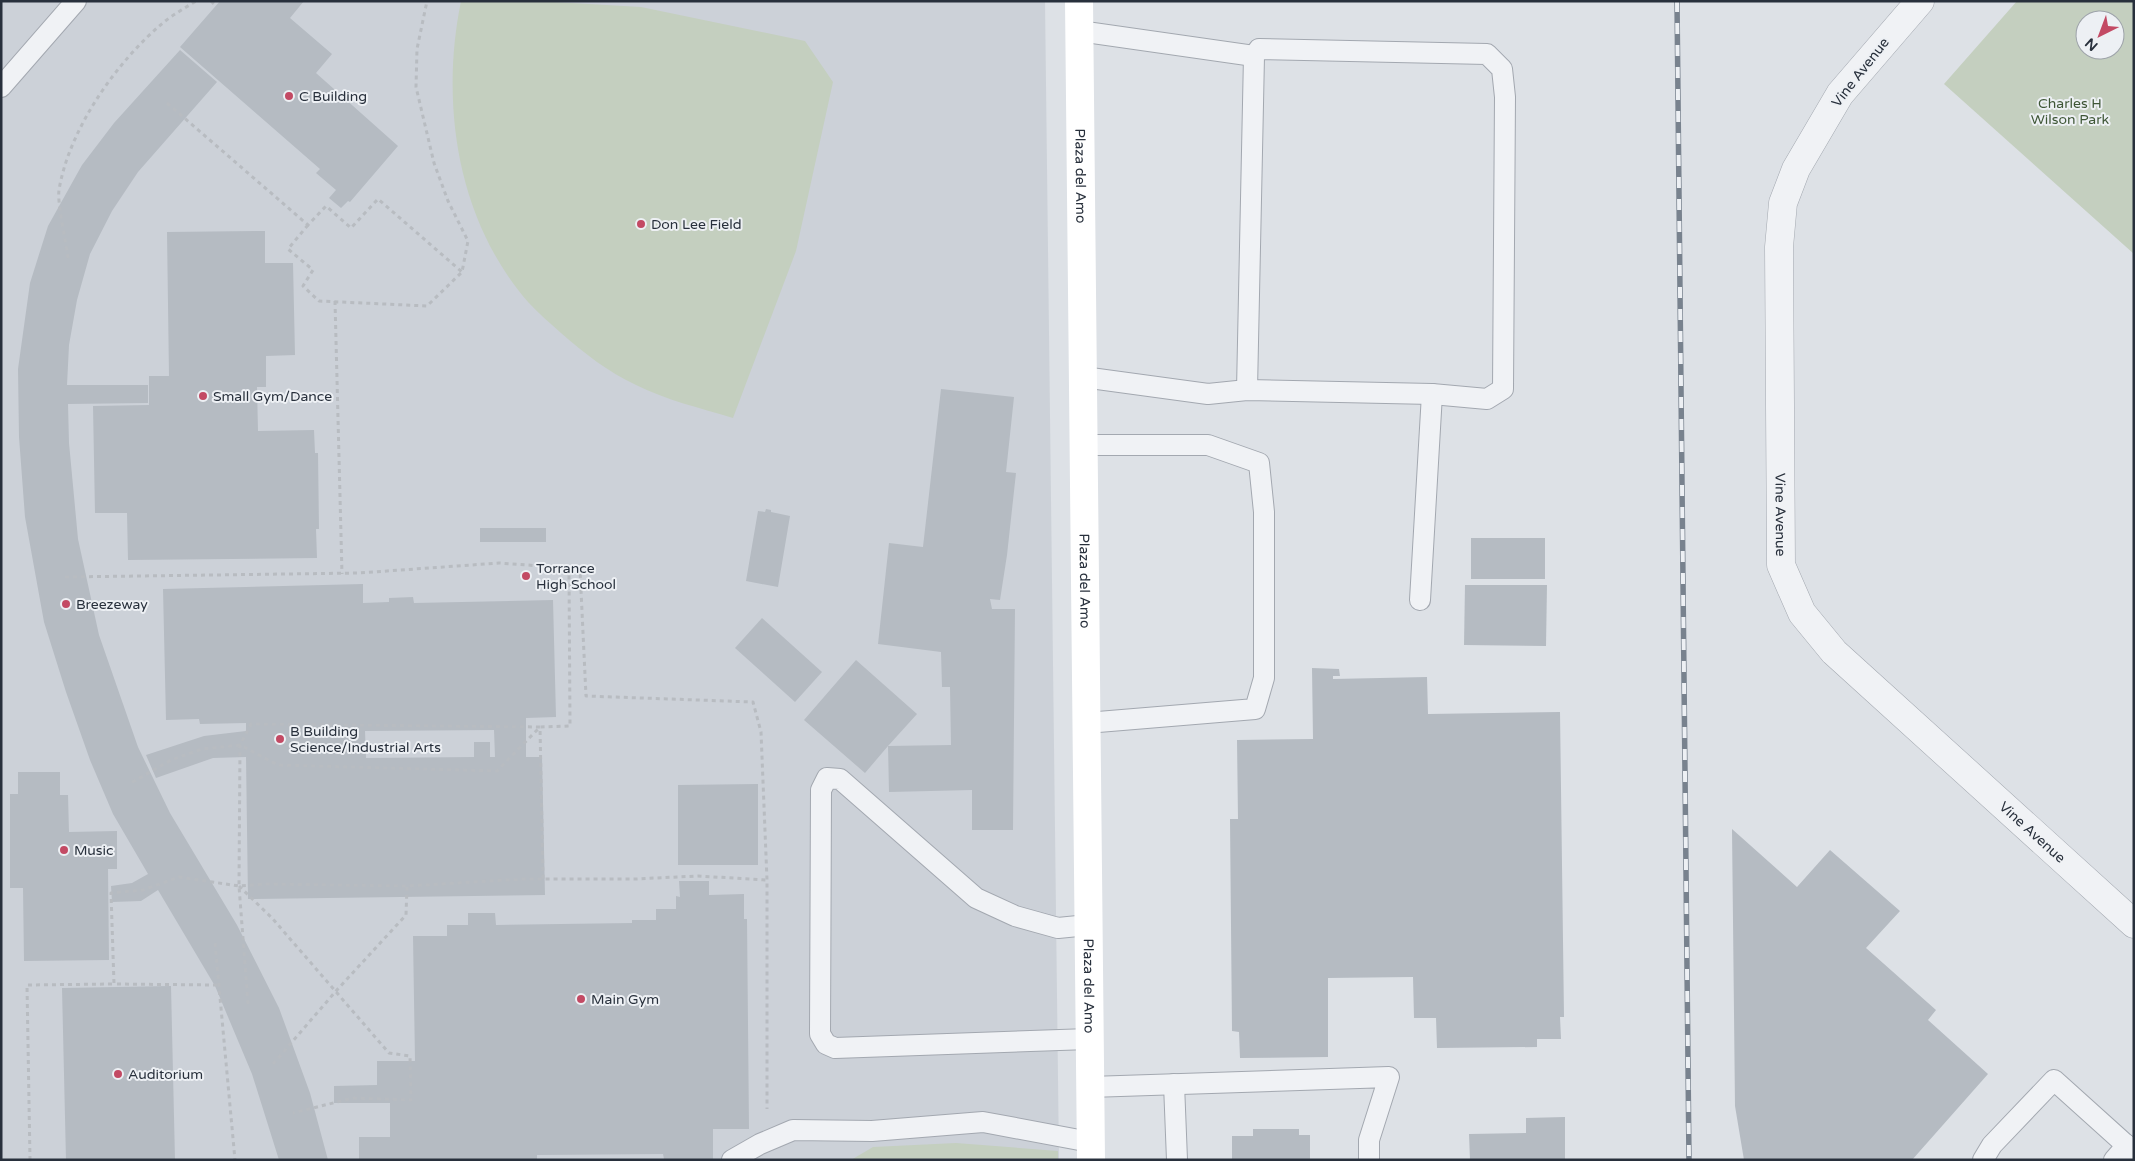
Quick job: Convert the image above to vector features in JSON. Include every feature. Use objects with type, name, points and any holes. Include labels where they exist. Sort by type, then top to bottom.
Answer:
[{"type":"main road","name":"Plaza del Amo","points":[[1079,1],[1091,1151]]},
{"type":"street","name":"Vine Avenue","points":[[1920,1],[1840,94],[1796,169],[1782,202],[1779,247],[1781,564],[1802,613],[1834,652],[2134,924]]},
{"type":"lane","points":[[1,87],[76,1]]},
{"type":"lane","points":[[1079,30],[1254,56]]},
{"type":"lane","points":[[1083,377],[1208,394],[1247,390],[1432,394],[1487,399],[1503,389],[1505,97],[1502,69],[1488,54],[1259,48],[1254,56],[1247,390]]},
{"type":"lane","points":[[1420,600],[1432,394]]},
{"type":"lane","points":[[1083,445],[1208,445],[1259,463],[1264,512],[1264,678],[1255,708],[1086,723]]},
{"type":"lane","points":[[1088,925],[1058,928],[1015,916],[976,898],[840,779],[826,778],[821,790],[820,1034],[826,1044],[835,1048],[1089,1038]]},
{"type":"lane","points":[[1090,1086],[1389,1077],[1369,1140],[1369,1160]]},
{"type":"lane","points":[[1983,1160],[1992,1145],[2054,1080],[2125,1152]]},
{"type":"lane","points":[[1174,1084],[1177,1160]]},
{"type":"lane","points":[[732,1160],[760,1144],[793,1130],[872,1131],[983,1122],[1091,1151]]},
{"type":"path","points":[[68,258],[59,191],[74,140],[102,90],[134,50],[165,21],[196,1]]},
{"type":"path","points":[[211,1],[216,6]]},
{"type":"path","points":[[427,1],[417,49],[416,87],[434,163],[448,201],[468,241],[462,272],[427,306],[319,301],[303,286],[314,270],[288,249],[326,206],[351,228],[378,199],[462,272]]},
{"type":"path","points":[[167,103],[308,225]]},
{"type":"path","points":[[335,302],[342,574]]},
{"type":"path","points":[[65,577],[342,574],[499,563],[580,569],[586,696],[753,702],[761,732],[767,880],[766,1118]]},
{"type":"path","points":[[248,1004],[239,886],[240,745],[251,724],[570,726],[568,568]]},
{"type":"path","points":[[131,783],[171,760],[202,749],[240,745],[278,764],[497,771],[540,727]]},
{"type":"path","points":[[540,727],[543,879]]},
{"type":"path","points":[[114,984],[111,893],[143,890],[179,876],[239,886],[266,884],[407,886],[543,879],[635,879],[698,876],[767,880]]},
{"type":"path","points":[[239,886],[272,918],[389,1053],[410,1056],[411,1100],[353,1098],[294,1113]]},
{"type":"path","points":[[273,1064],[336,991],[406,915],[407,886]]},
{"type":"path","points":[[215,944],[235,1160]]},
{"type":"path","points":[[30,1160],[27,985],[218,985]]},
{"type":"shaded area","name":"Torrance High School","points":[[1,1],[1045,1],[1059,1160],[1,1160]]},
{"type":"green space","name":"Don Lee Field","points":[[461,1],[537,1],[641,7],[805,41],[833,82],[796,251],[733,418],[659,395],[626,380],[606,368],[578,348],[536,310],[504,270],[485,235],[470,198],[460,159],[454,120],[453,80],[455,40]]},
{"type":"green space","name":"Charles H Wilson Park","points":[[2017,1],[2134,1],[2134,254],[1944,84]]},
{"type":"green space","points":[[956,1143],[1058,1151],[1058,1160],[851,1160],[873,1147]]},
{"type":"building","name":"C Building","points":[[220,1],[304,1],[290,18],[332,54],[316,73],[398,146],[350,202],[348,201],[341,208],[329,198],[336,190],[316,173],[320,169],[180,47]]},
{"type":"building","name":"Breezeway","points":[[180,50],[217,82],[138,172],[112,211],[90,254],[77,300],[69,345],[67,385],[148,385],[148,403],[68,404],[69,443],[78,539],[99,635],[138,747],[170,813],[237,925],[279,1008],[310,1093],[328,1160],[279,1160],[252,1074],[215,986],[158,890],[141,901],[112,902],[111,886],[132,883],[148,874],[113,814],[90,760],[66,692],[44,622],[25,517],[19,437],[18,369],[30,283],[48,226],[82,165],[114,123]]},
{"type":"building","name":"Small Gym/Dance","points":[[265,231],[265,263],[293,263],[295,355],[266,356],[266,387],[257,387],[258,431],[314,430],[315,453],[318,453],[319,529],[316,529],[317,558],[128,560],[127,513],[95,513],[93,406],[149,405],[149,376],[169,376],[167,232]]},
{"type":"building","points":[[941,389],[1014,397],[1006,472],[1016,473],[1007,555],[1000,600],[990,599],[992,609],[1015,609],[1013,830],[972,830],[972,790],[889,792],[888,746],[951,745],[950,687],[942,687],[941,652],[878,644],[889,543],[923,547]]},
{"type":"building","points":[[766,509],[790,516],[778,587],[746,581],[758,511],[765,512]]},
{"type":"building","points":[[480,528],[546,528],[546,542],[480,542]]},
{"type":"building","points":[[1471,538],[1545,538],[1545,579],[1471,579]]},
{"type":"building","name":"B Building Science/Industrial Arts","points":[[363,584],[363,603],[389,602],[389,598],[413,597],[414,603],[553,600],[556,717],[526,718],[526,757],[542,757],[545,895],[248,899],[246,757],[213,758],[156,778],[146,755],[204,736],[246,731],[246,723],[200,724],[199,719],[166,720],[163,589]],"holes":[[[494,730],[495,757],[490,757],[490,742],[474,742],[474,757],[366,758],[365,731]]]},
{"type":"building","points":[[1465,585],[1547,585],[1546,646],[1464,645]]},
{"type":"building","points":[[762,618],[822,672],[795,702],[735,648]]},
{"type":"building","points":[[856,660],[917,714],[865,773],[804,720]]},
{"type":"building","points":[[1312,668],[1339,669],[1340,676],[1333,676],[1333,679],[1427,677],[1428,714],[1560,712],[1564,1017],[1560,1017],[1561,1039],[1537,1039],[1537,1047],[1437,1048],[1436,1018],[1414,1018],[1413,977],[1328,978],[1328,1057],[1240,1058],[1239,1032],[1232,1031],[1230,819],[1238,819],[1237,740],[1313,739]]},
{"type":"building","name":"Music","points":[[18,772],[60,772],[60,795],[68,795],[69,832],[117,831],[117,869],[108,869],[109,960],[24,961],[23,888],[10,888],[10,794],[18,794]]},
{"type":"building","points":[[758,784],[758,865],[678,865],[678,785]]},
{"type":"building","points":[[1732,829],[1797,887],[1830,850],[1900,911],[1866,948],[1936,1010],[1928,1020],[1988,1074],[1912,1160],[1744,1160],[1735,1106]]},
{"type":"building","name":"Main Gym","points":[[679,881],[709,881],[709,895],[744,894],[744,919],[747,919],[749,1129],[713,1129],[713,1159],[664,1159],[663,1154],[537,1155],[537,1160],[359,1160],[359,1137],[390,1137],[390,1103],[334,1103],[334,1086],[377,1085],[377,1061],[415,1061],[413,936],[447,936],[447,925],[468,925],[468,913],[495,913],[496,925],[632,923],[632,920],[656,920],[656,909],[676,909],[676,896],[680,897]]},
{"type":"building","name":"Auditorium","points":[[171,986],[175,1160],[66,1160],[62,988]]},
{"type":"building","points":[[1565,1117],[1565,1160],[1470,1160],[1469,1134],[1526,1133],[1526,1118]]},
{"type":"building","points":[[1253,1129],[1299,1129],[1299,1135],[1310,1135],[1310,1160],[1232,1160],[1232,1136],[1253,1136]]},
{"type":"railway","points":[[1677,1],[1689,1160]]},
{"type":"place","name":"C Building","points":[[289,96]]},
{"type":"place","name":"Don Lee Field","points":[[641,224]]},
{"type":"place","name":"Small Gym/Dance","points":[[203,396]]},
{"type":"place","name":"Torrance High School","points":[[526,576]]},
{"type":"place","name":"Breezeway","points":[[66,604]]},
{"type":"place","name":"B Building Science/Industrial Arts","points":[[280,739]]},
{"type":"place","name":"Music","points":[[64,850]]},
{"type":"place","name":"Main Gym","points":[[581,999]]},
{"type":"place","name":"Auditorium","points":[[118,1074]]}]
